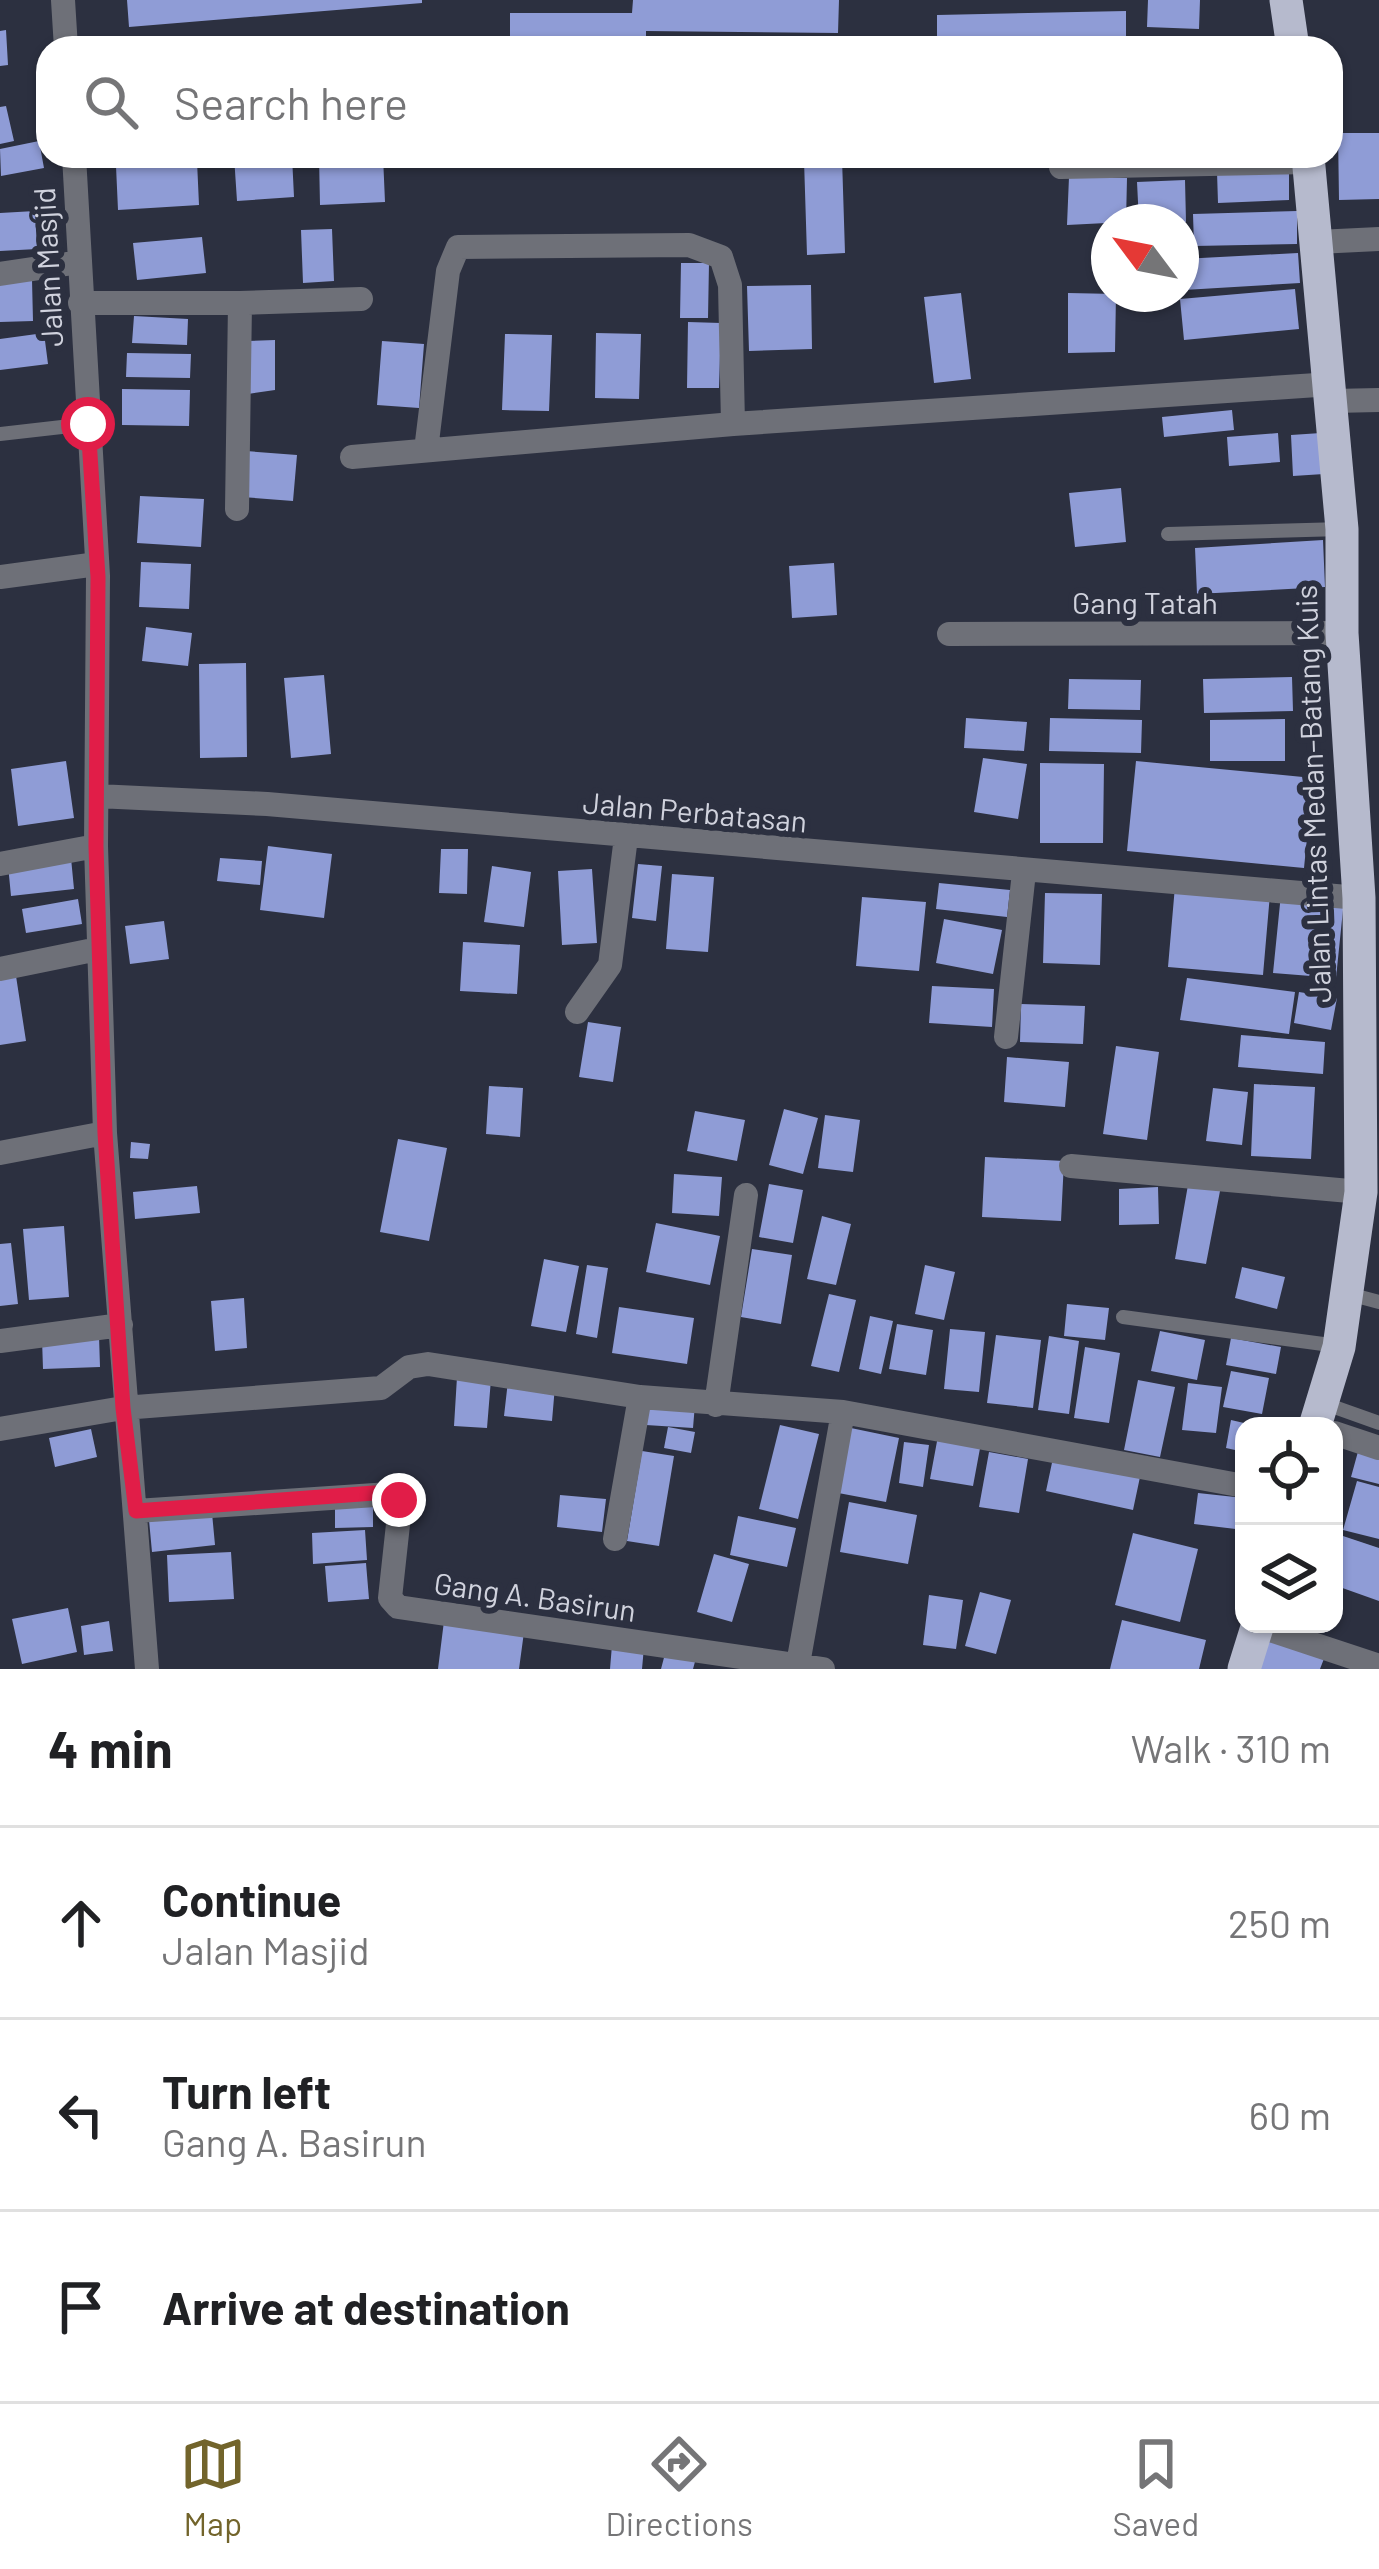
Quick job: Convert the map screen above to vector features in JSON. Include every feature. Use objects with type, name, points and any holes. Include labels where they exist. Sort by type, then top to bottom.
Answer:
[{"type":"highway","points":[[1286,0],[1291,36]]},
{"type":"highway","name":"Jalan Lintas Medan–Batang Kuis","points":[[1310,168],[1333,392],[1342,529],[1342,634],[1369,1030],[1361,1192],[1368,1242],[1364,1298],[1339,1347],[1325,1417]]},
{"type":"highway","points":[[1244,1669],[1255,1633]]},
{"type":"street","points":[[63,0],[65,36]]},
{"type":"street","name":"Jalan Masjid","points":[[75,168],[97,564],[96,846],[105,1133],[147,1669]]},
{"type":"street","points":[[1317,242],[1379,239]]},
{"type":"street","points":[[426,451],[448,271],[458,247],[689,244],[721,256],[730,285],[733,424]]},
{"type":"street","points":[[0,274],[80,262]]},
{"type":"street","points":[[80,303],[362,299]]},
{"type":"street","points":[[237,509],[239,303]]},
{"type":"street","points":[[352,457],[733,424],[1333,392],[1379,400]]},
{"type":"street","points":[[0,578],[97,564]]},
{"type":"street","name":"Gang Tatah","points":[[949,634],[1342,634]]},
{"type":"street","name":"Jalan Perbatasan","points":[[97,796],[267,804],[1359,898]]},
{"type":"street","points":[[577,1012],[610,965],[626,837]]},
{"type":"street","points":[[0,863],[96,846]]},
{"type":"street","points":[[1006,1037],[1024,872]]},
{"type":"street","points":[[0,969],[98,949]]},
{"type":"street","points":[[0,1153],[105,1133]]},
{"type":"street","points":[[1071,1166],[1361,1192]]},
{"type":"street","points":[[716,1405],[746,1196]]},
{"type":"street","points":[[0,1341],[121,1325]]},
{"type":"street","points":[[0,1430],[123,1408],[382,1388],[419,1364],[716,1405],[843,1412],[1235,1484]]},
{"type":"street","points":[[615,1539],[640,1396]]},
{"type":"street","points":[[810,1667],[843,1412]]},
{"type":"street","points":[[1343,1430],[1379,1448]]},
{"type":"street","name":"Gang A. Basirun","points":[[136,1511],[390,1494],[400,1506],[390,1598],[398,1607],[810,1667]]},
{"type":"street","points":[[1282,1633],[1379,1666]]},
{"type":"lane","points":[[0,434],[88,424]]},
{"type":"lane","points":[[1168,534],[1342,529]]},
{"type":"lane","points":[[1123,1317],[1339,1347]]},
{"type":"lane","points":[[1343,1421],[1379,1423]]},
{"type":"building","points":[[127,0],[422,0],[422,3],[129,27]]},
{"type":"building","points":[[633,0],[839,0],[838,33],[646,31],[646,36],[510,36],[510,13],[632,13]]},
{"type":"building","points":[[1148,0],[1200,0],[1199,29],[1147,27]]},
{"type":"building","points":[[1126,11],[1126,36],[937,36],[937,15]]},
{"type":"building","points":[[6,30],[8,65],[0,66],[0,31]]},
{"type":"building","points":[[6,106],[14,141],[0,144],[0,107]]},
{"type":"building","points":[[1343,133],[1379,133],[1379,199],[1339,200]]},
{"type":"building","points":[[36,142],[36,168],[44,168],[1,176],[0,149]]},
{"type":"building","points":[[116,168],[197,168],[199,205],[118,210]]},
{"type":"building","points":[[235,168],[293,168],[294,197],[237,201]]},
{"type":"building","points":[[319,168],[384,168],[385,202],[320,205]]},
{"type":"building","points":[[804,168],[842,168],[845,253],[807,255]]},
{"type":"building","points":[[1289,169],[1289,200],[1218,203],[1217,172]]},
{"type":"building","points":[[1069,177],[1127,178],[1126,204],[1091,204],[1091,224],[1067,225]]},
{"type":"building","points":[[1185,180],[1186,204],[1138,204],[1137,182]]},
{"type":"building","points":[[35,211],[37,249],[0,251],[0,213]]},
{"type":"building","points":[[1297,211],[1297,244],[1199,246],[1199,214]]},
{"type":"building","points":[[332,229],[334,281],[303,283],[301,230]]},
{"type":"building","points":[[202,237],[206,273],[137,280],[133,243]]},
{"type":"building","points":[[1298,253],[1300,283],[1199,289],[1199,258]]},
{"type":"building","points":[[681,263],[709,263],[708,318],[680,318]]},
{"type":"building","points":[[32,280],[33,321],[0,322],[0,281]]},
{"type":"building","points":[[811,285],[812,349],[749,351],[747,286]]},
{"type":"building","points":[[1295,289],[1299,329],[1184,340],[1181,312],[1199,312],[1199,297]]},
{"type":"building","points":[[961,293],[971,379],[934,383],[924,297]]},
{"type":"building","points":[[1068,293],[1091,293],[1091,312],[1116,312],[1115,352],[1068,353]]},
{"type":"building","points":[[134,316],[188,319],[187,345],[132,343]]},
{"type":"building","points":[[688,322],[721,323],[719,388],[687,388]]},
{"type":"building","points":[[44,333],[48,364],[0,370],[0,339]]},
{"type":"building","points":[[596,333],[641,334],[639,399],[595,398]]},
{"type":"building","points":[[505,334],[552,335],[549,411],[502,410]]},
{"type":"building","points":[[275,340],[275,390],[248,394],[247,341]]},
{"type":"building","points":[[382,341],[424,344],[419,408],[377,405]]},
{"type":"building","points":[[127,353],[191,354],[190,378],[126,377]]},
{"type":"building","points":[[122,389],[190,390],[189,426],[122,425]]},
{"type":"building","points":[[1232,410],[1234,430],[1164,437],[1162,417]]},
{"type":"building","points":[[1278,433],[1280,462],[1229,466],[1227,437]]},
{"type":"building","points":[[1321,433],[1324,474],[1293,476],[1291,435]]},
{"type":"building","points":[[246,451],[297,455],[293,501],[242,497]]},
{"type":"building","points":[[1121,488],[1126,542],[1075,547],[1069,493]]},
{"type":"building","points":[[140,496],[204,499],[201,547],[137,543]]},
{"type":"building","points":[[1323,540],[1325,587],[1197,594],[1195,548]]},
{"type":"building","points":[[141,562],[191,564],[189,609],[139,607]]},
{"type":"building","points":[[834,563],[837,615],[792,618],[789,566]]},
{"type":"building","points":[[146,627],[192,633],[188,666],[142,661]]},
{"type":"building","points":[[246,663],[247,757],[200,758],[199,664]]},
{"type":"building","points":[[324,675],[331,754],[291,758],[284,678]]},
{"type":"building","points":[[1292,677],[1293,711],[1204,713],[1203,679]]},
{"type":"building","points":[[1069,679],[1141,680],[1140,710],[1068,709]]},
{"type":"building","points":[[966,718],[1027,722],[1024,751],[964,748]]},
{"type":"building","points":[[1050,718],[1142,720],[1141,753],[1049,751]]},
{"type":"building","points":[[1285,719],[1285,761],[1210,761],[1210,720]]},
{"type":"building","points":[[983,758],[1027,764],[1018,819],[974,812]]},
{"type":"building","points":[[66,761],[74,818],[18,826],[11,769]]},
{"type":"building","points":[[1136,761],[1313,778],[1304,868],[1127,851]]},
{"type":"building","points":[[1040,763],[1104,764],[1103,843],[1040,843]]},
{"type":"building","points":[[268,846],[332,854],[324,918],[260,910]]},
{"type":"building","points":[[441,849],[468,849],[467,894],[439,893]]},
{"type":"building","points":[[71,858],[74,889],[11,896],[8,865]]},
{"type":"building","points":[[220,858],[262,861],[260,885],[217,881]]},
{"type":"building","points":[[638,864],[662,866],[656,921],[632,918]]},
{"type":"building","points":[[492,866],[531,872],[524,927],[484,922]]},
{"type":"building","points":[[592,869],[597,943],[562,945],[558,871]]},
{"type":"building","points":[[672,874],[714,877],[708,952],[666,949]]},
{"type":"building","points":[[939,883],[1010,890],[1007,917],[936,909]]},
{"type":"building","points":[[1175,886],[1270,894],[1263,975],[1168,967]]},
{"type":"building","points":[[1045,893],[1102,894],[1100,965],[1043,963]]},
{"type":"building","points":[[1281,894],[1344,900],[1336,978],[1273,973]]},
{"type":"building","points":[[862,897],[926,902],[919,971],[856,966]]},
{"type":"building","points":[[78,899],[82,924],[26,933],[22,909]]},
{"type":"building","points":[[944,919],[1002,930],[993,974],[936,963]]},
{"type":"building","points":[[164,921],[169,959],[130,964],[125,926]]},
{"type":"building","points":[[463,942],[520,945],[517,994],[460,991]]},
{"type":"building","points":[[16,976],[26,1041],[0,1045],[0,979]]},
{"type":"building","points":[[1187,978],[1295,992],[1289,1034],[1180,1020]]},
{"type":"building","points":[[932,986],[994,989],[992,1027],[929,1023]]},
{"type":"building","points":[[1299,992],[1337,998],[1331,1030],[1294,1023]]},
{"type":"building","points":[[1021,1004],[1085,1006],[1083,1044],[1020,1042]]},
{"type":"building","points":[[588,1022],[621,1027],[613,1082],[579,1077]]},
{"type":"building","points":[[1241,1035],[1325,1042],[1323,1074],[1238,1067]]},
{"type":"building","points":[[1116,1046],[1159,1052],[1147,1140],[1103,1134]]},
{"type":"building","points":[[1007,1057],[1069,1062],[1065,1107],[1004,1102]]},
{"type":"building","points":[[1254,1084],[1315,1087],[1311,1159],[1251,1156]]},
{"type":"building","points":[[489,1086],[523,1088],[520,1137],[486,1134]]},
{"type":"building","points":[[1213,1088],[1248,1092],[1242,1145],[1206,1141]]},
{"type":"building","points":[[784,1109],[818,1118],[803,1174],[769,1165]]},
{"type":"building","points":[[695,1111],[745,1120],[737,1161],[687,1151]]},
{"type":"building","points":[[825,1115],[860,1120],[853,1172],[818,1168]]},
{"type":"building","points":[[398,1139],[447,1148],[429,1241],[380,1232]]},
{"type":"building","points":[[131,1142],[150,1144],[148,1159],[130,1158]]},
{"type":"building","points":[[985,1157],[1064,1161],[1061,1221],[982,1217]]},
{"type":"building","points":[[674,1174],[722,1177],[719,1216],[672,1213]]},
{"type":"building","points":[[769,1184],[803,1190],[793,1243],[759,1237]]},
{"type":"building","points":[[1188,1185],[1220,1191],[1206,1264],[1175,1259]]},
{"type":"building","points":[[197,1186],[200,1213],[135,1219],[133,1192]]},
{"type":"building","points":[[1158,1187],[1159,1224],[1119,1225],[1119,1189]]},
{"type":"building","points":[[822,1216],[851,1224],[836,1285],[807,1279]]},
{"type":"building","points":[[656,1223],[720,1236],[710,1285],[646,1272]]},
{"type":"building","points":[[64,1226],[69,1297],[29,1300],[23,1229]]},
{"type":"building","points":[[11,1243],[18,1304],[0,1306],[0,1244]]},
{"type":"building","points":[[752,1249],[792,1255],[781,1324],[741,1317]]},
{"type":"building","points":[[544,1259],[579,1266],[566,1332],[531,1326]]},
{"type":"building","points":[[587,1265],[608,1268],[597,1338],[576,1334]]},
{"type":"building","points":[[925,1265],[955,1272],[944,1320],[915,1314]]},
{"type":"building","points":[[1242,1267],[1285,1277],[1277,1309],[1235,1298]]},
{"type":"building","points":[[829,1294],[856,1300],[839,1372],[811,1366]]},
{"type":"building","points":[[244,1298],[247,1348],[215,1351],[211,1301]]},
{"type":"building","points":[[1067,1304],[1109,1308],[1105,1340],[1064,1336]]},
{"type":"building","points":[[619,1307],[694,1318],[687,1364],[612,1353]]},
{"type":"building","points":[[870,1316],[893,1321],[881,1374],[859,1369]]},
{"type":"building","points":[[897,1324],[933,1330],[926,1375],[889,1369]]},
{"type":"building","points":[[950,1329],[985,1332],[979,1392],[944,1389]]},
{"type":"building","points":[[1160,1331],[1205,1340],[1197,1380],[1151,1371]]},
{"type":"building","points":[[996,1335],[1041,1340],[1033,1408],[987,1403]]},
{"type":"building","points":[[99,1336],[100,1367],[43,1369],[42,1339]]},
{"type":"building","points":[[1049,1336],[1079,1341],[1069,1414],[1038,1410]]},
{"type":"building","points":[[1231,1338],[1281,1347],[1276,1374],[1226,1365]]},
{"type":"building","points":[[1085,1347],[1120,1353],[1109,1423],[1074,1418]]},
{"type":"building","points":[[1231,1371],[1269,1378],[1262,1414],[1223,1407]]},
{"type":"building","points":[[457,1377],[491,1379],[487,1428],[454,1426]]},
{"type":"building","points":[[1138,1380],[1175,1387],[1160,1457],[1124,1450]]},
{"type":"building","points":[[508,1381],[555,1386],[552,1421],[504,1416]]},
{"type":"building","points":[[1188,1383],[1222,1387],[1216,1433],[1182,1430]]},
{"type":"building","points":[[647,1401],[695,1404],[693,1428],[646,1425]]},
{"type":"building","points":[[1231,1420],[1235,1421],[1235,1450],[1226,1448]]},
{"type":"building","points":[[780,1425],[819,1434],[798,1519],[759,1509]]},
{"type":"building","points":[[668,1427],[695,1432],[691,1453],[664,1448]]},
{"type":"building","points":[[846,1427],[899,1438],[886,1502],[833,1492]]},
{"type":"building","points":[[91,1429],[97,1457],[55,1467],[49,1438]]},
{"type":"building","points":[[938,1436],[981,1443],[973,1486],[930,1479]]},
{"type":"building","points":[[904,1442],[929,1445],[923,1487],[899,1483]]},
{"type":"building","points":[[1359,1448],[1379,1454],[1379,1484],[1351,1477]]},
{"type":"building","points":[[642,1451],[674,1456],[659,1546],[627,1541]]},
{"type":"building","points":[[989,1452],[1028,1459],[1019,1513],[979,1507]]},
{"type":"building","points":[[1053,1458],[1140,1477],[1133,1510],[1046,1491]]},
{"type":"building","points":[[1357,1481],[1379,1487],[1379,1539],[1343,1530]]},
{"type":"building","points":[[1198,1493],[1235,1497],[1235,1529],[1194,1524]]},
{"type":"building","points":[[560,1495],[606,1499],[602,1532],[557,1527]]},
{"type":"building","points":[[335,1497],[373,1497],[373,1527],[335,1528]]},
{"type":"building","points":[[849,1502],[917,1515],[908,1564],[840,1552]]},
{"type":"building","points":[[212,1513],[215,1545],[152,1552],[149,1520]]},
{"type":"building","points":[[738,1516],[796,1528],[787,1567],[730,1555]]},
{"type":"building","points":[[365,1530],[367,1560],[313,1564],[312,1533]]},
{"type":"building","points":[[1133,1533],[1198,1549],[1180,1622],[1115,1605]]},
{"type":"building","points":[[1343,1536],[1379,1548],[1379,1601],[1343,1588]]},
{"type":"building","points":[[231,1552],[234,1599],[169,1602],[167,1555]]},
{"type":"building","points":[[714,1554],[749,1564],[732,1622],[697,1612]]},
{"type":"building","points":[[366,1563],[369,1599],[328,1602],[325,1566]]},
{"type":"building","points":[[980,1592],[1011,1600],[996,1654],[965,1646]]},
{"type":"building","points":[[929,1595],[963,1600],[956,1649],[923,1645]]},
{"type":"building","points":[[68,1608],[77,1652],[22,1664],[12,1619]]},
{"type":"building","points":[[1122,1620],[1206,1640],[1199,1669],[1110,1669]]},
{"type":"building","points":[[109,1621],[113,1651],[84,1655],[81,1626]]},
{"type":"building","points":[[444,1621],[524,1632],[519,1669],[438,1669]]},
{"type":"building","points":[[1270,1637],[1325,1656],[1320,1669],[1259,1669]]},
{"type":"building","points":[[612,1645],[644,1647],[642,1669],[610,1669]]},
{"type":"building","points":[[666,1650],[696,1658],[693,1669],[661,1669]]},
{"type":"route","points":[[88,424],[98,577],[96,846],[105,1133],[123,1408],[136,1511],[374,1493],[399,1500]]}]
